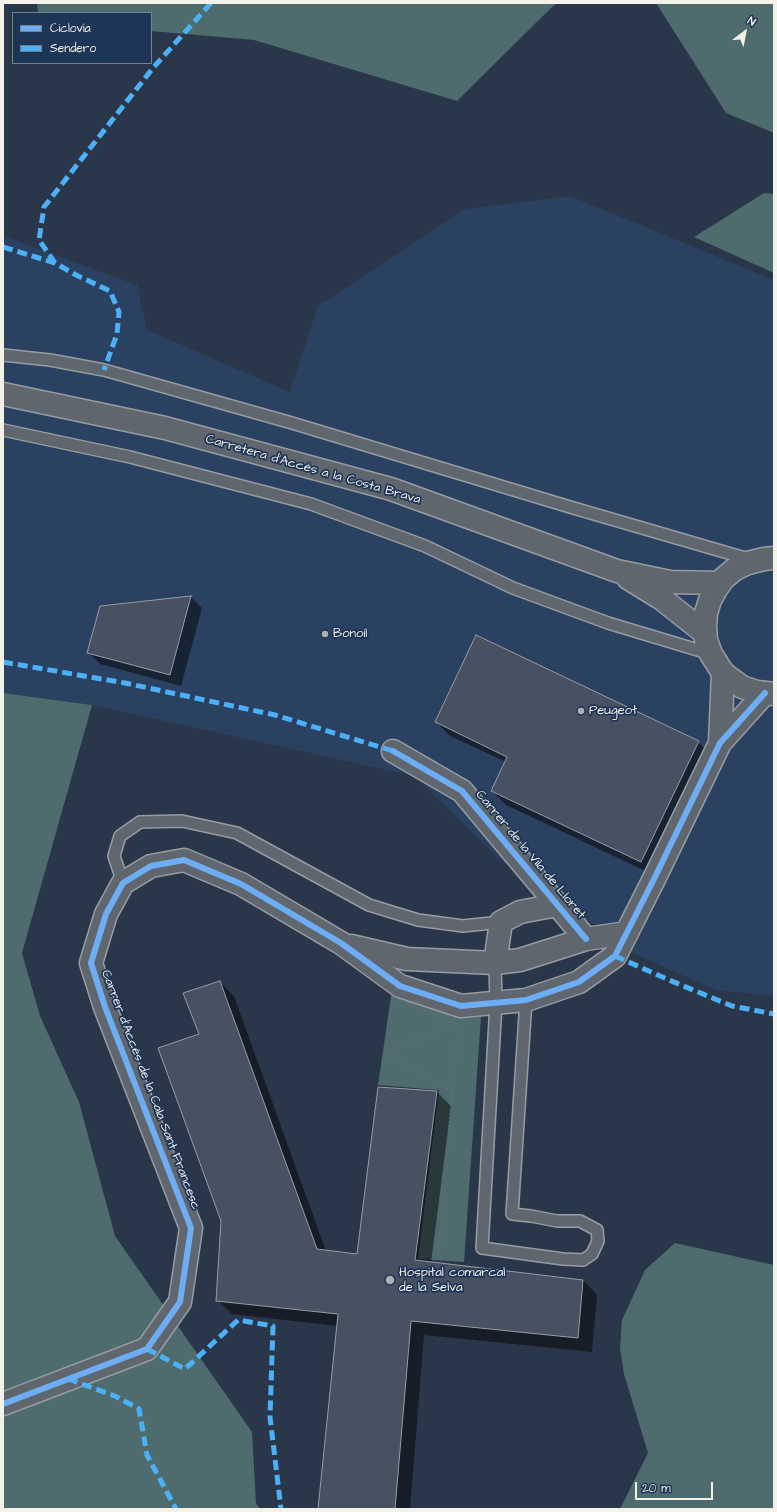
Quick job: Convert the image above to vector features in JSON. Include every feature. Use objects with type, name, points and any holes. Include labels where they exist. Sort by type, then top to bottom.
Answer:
[{"type":"street","name":"Carretera d'Accés a la Costa Brava","points":[[3,394],[165,428],[391,489],[616,571],[670,582],[720,583]]},
{"type":"street","points":[[764,559],[735,569],[720,583],[712,595],[708,606],[705,620],[705,633],[711,654],[723,673],[742,687],[769,694]]},
{"type":"street","name":"Carretera d'Accés a la Costa Brava","points":[[616,571],[662,599],[705,633]]},
{"type":"street","name":"Carrer d'Accés de la Cala Sant Francesc","points":[[720,743],[723,673]]},
{"type":"street","name":"Carrer d'Accés de la Cala Sant Francesc","points":[[3,1404],[147,1349],[180,1302],[191,1228],[108,1014],[91,963],[106,914],[123,883],[150,866],[184,860],[241,884],[341,943],[400,986],[461,1006],[496,1004],[526,1000],[579,982],[615,956],[720,743],[769,694]]},
{"type":"street","name":"Carrer de la Vila de Lloret","points":[[393,751],[462,791],[586,939]]},
{"type":"street","name":"Carrer de la Vila de Lloret","points":[[501,922],[520,912],[557,905]]},
{"type":"street","points":[[495,963],[501,922]]},
{"type":"street","name":"Carrer d'Accés de la Cala Sant Francesc","points":[[341,943],[407,959],[495,963],[520,960],[586,939],[626,933]]},
{"type":"street","points":[[579,982],[585,961],[586,939]]},
{"type":"lane","points":[[3,355],[50,360],[104,370],[299,425],[570,507],[764,559]]},
{"type":"lane","points":[[3,430],[130,457],[311,504],[425,546],[513,588],[601,621],[711,654]]},
{"type":"lane","points":[[123,883],[114,856],[120,836],[140,822],[182,821],[237,833],[369,905],[418,920],[463,926],[501,922]]},
{"type":"lane","points":[[495,963],[496,1004],[482,1248],[563,1259],[583,1260],[592,1254],[598,1241],[597,1230],[580,1221],[557,1221],[512,1214],[526,1000]]},
{"type":"path","points":[[385,1052],[392,997],[458,1024]]},
{"type":"path","points":[[385,1052],[458,1024]]},
{"type":"path","points":[[438,1254],[458,1024]]},
{"type":"path","points":[[385,1052],[452,1092]]},
{"type":"shaded area","points":[[570,196],[774,280],[774,996],[716,990],[637,955],[499,859],[415,776],[92,705],[3,693],[3,236],[137,285],[147,330],[290,392],[318,306],[465,209]]},
{"type":"green space","points":[[37,3],[558,3],[552,7],[457,101],[254,40],[152,31],[152,12],[38,12]]},
{"type":"green space","points":[[656,3],[774,3],[774,133],[726,113]]},
{"type":"green space","points":[[764,193],[774,194],[774,273],[694,237]]},
{"type":"green space","points":[[3,693],[92,705],[22,953],[40,1016],[79,1102],[115,1236],[252,1432],[256,1504],[261,1509],[3,1509]]},
{"type":"green space","points":[[392,990],[459,1018],[481,1017],[464,1262],[418,1259],[439,1090],[378,1085]]},
{"type":"green space","points":[[675,1243],[774,1265],[774,1509],[620,1509],[648,1453],[624,1374],[620,1348],[622,1320],[645,1270]]},
{"type":"building","points":[[191,596],[170,675],[87,653],[100,606]]},
{"type":"building","points":[[476,635],[699,741],[641,862],[491,791],[507,757],[435,722]]},
{"type":"building","points":[[220,981],[317,1249],[357,1254],[378,1087],[437,1091],[415,1260],[583,1280],[578,1338],[411,1321],[395,1509],[318,1509],[338,1314],[216,1301],[221,1221],[158,1048],[199,1034],[183,993]]},
{"type":"marked path","points":[[55,263],[39,240],[44,207],[153,68],[211,3]]},
{"type":"marked path","points":[[3,247],[55,263],[110,291],[119,312],[117,334],[104,370]]},
{"type":"marked path","points":[[3,662],[125,683],[275,715],[393,751]]},
{"type":"marked path","points":[[615,956],[732,1006],[774,1014]]},
{"type":"marked path","points":[[147,1349],[185,1369],[238,1320],[273,1326],[270,1417],[281,1509]]},
{"type":"marked path","points":[[68,1379],[115,1396],[139,1409],[147,1455],[176,1509]]},
{"type":"cycle path","points":[[3,1404],[147,1349],[180,1302],[191,1228],[105,1007],[91,963],[106,914],[123,883],[151,866],[184,860],[241,884],[341,943],[400,986],[461,1006],[526,1000],[579,982],[615,956],[720,743],[765,693]]},
{"type":"cycle path","points":[[393,751],[462,791],[586,939]]},
{"type":"place","name":"Bonoil","points":[[325,634]]},
{"type":"place","name":"Peugeot","points":[[581,711]]},
{"type":"place","name":"Hospital comarcal de la Selva","points":[[390,1280]]}]
